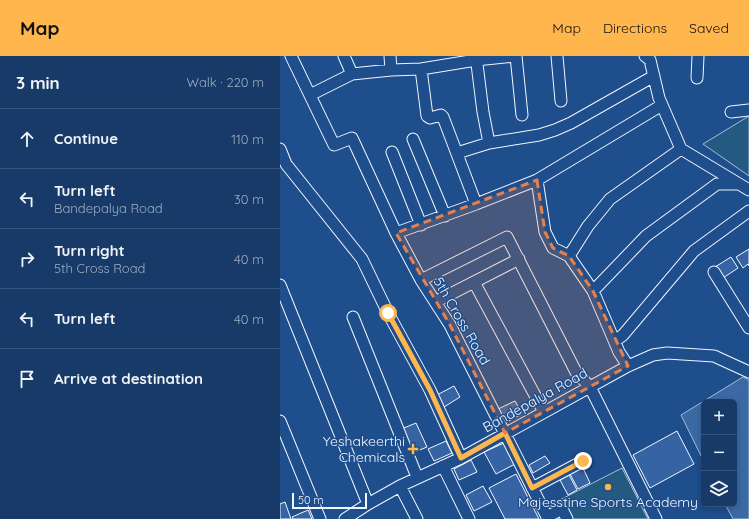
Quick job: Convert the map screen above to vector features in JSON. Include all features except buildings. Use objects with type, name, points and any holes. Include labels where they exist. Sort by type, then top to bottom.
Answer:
[{"type":"street","points":[[291,56],[310,95],[352,74],[421,69],[476,58],[515,56],[522,114]]},
{"type":"street","points":[[344,56],[352,74]]},
{"type":"street","points":[[390,56],[391,70]]},
{"type":"street","points":[[558,56],[561,101]]},
{"type":"street","points":[[646,56],[650,60],[662,105],[681,149],[744,187]]},
{"type":"street","points":[[697,78],[698,56]]},
{"type":"street","points":[[476,58],[483,112],[489,143]]},
{"type":"street","points":[[421,69],[427,116],[430,118],[443,117],[476,204]]},
{"type":"street","points":[[457,153],[489,143],[539,135],[555,130],[654,76]]},
{"type":"street","name":"5th Cross Road","points":[[310,95],[334,145],[352,138],[396,233],[421,280],[450,325],[547,518]]},
{"type":"street","points":[[396,233],[537,180],[662,105]]},
{"type":"street","points":[[731,112],[749,110]]},
{"type":"street","points":[[414,139],[444,216]]},
{"type":"street","points":[[280,149],[286,164],[362,259],[388,313],[430,390],[461,458]]},
{"type":"street","points":[[569,256],[588,226],[610,199],[681,149]]},
{"type":"street","points":[[392,152],[422,224]]},
{"type":"street","points":[[537,180],[544,232],[553,248],[569,256],[593,291],[615,341],[628,366]]},
{"type":"street","points":[[593,291],[646,236],[718,184],[744,187]]},
{"type":"street","points":[[615,341],[623,335],[694,251],[749,211]]},
{"type":"street","points":[[421,280],[508,237],[576,372],[590,387],[656,519]]},
{"type":"street","points":[[435,302],[519,259]]},
{"type":"street","points":[[714,272],[749,328]]},
{"type":"street","points":[[474,282],[544,412]]},
{"type":"street","points":[[280,285],[368,504]]},
{"type":"street","points":[[353,317],[417,478]]},
{"type":"street","name":"Bandepalya Road","points":[[345,519],[400,486],[461,458],[628,366],[653,355],[667,353],[714,356],[749,372]]},
{"type":"street","points":[[280,421],[320,519]]},
{"type":"street","points":[[532,488],[583,461]]},
{"type":"street","points":[[443,466],[469,519]]},
{"type":"street","points":[[400,486],[417,519]]},
{"type":"street","points":[[547,518],[562,509],[567,519]]},
{"type":"highlighted area","points":[[537,180],[545,232],[553,248],[569,256],[593,291],[628,366],[505,433],[450,325],[396,233]]},
{"type":"shaded area","points":[[749,116],[749,176],[703,144]]},
{"type":"shaded area","points":[[743,377],[749,380],[749,519],[733,519],[727,507],[737,507],[737,399],[707,399]]},
{"type":"shaded area","points":[[701,403],[701,456],[681,415]]},
{"type":"shaded area","name":"Majesstine Sports Academy","points":[[622,468],[648,519],[554,519],[548,506]]},
{"type":"place","name":"Yeshakeerthi Chemicals","points":[[413,449]]},
{"type":"place","name":"Majesstine Sports Academy","points":[[608,487]]},
{"type":"route","points":[[388,313],[430,390],[461,458],[505,433],[532,488],[583,461]]}]
